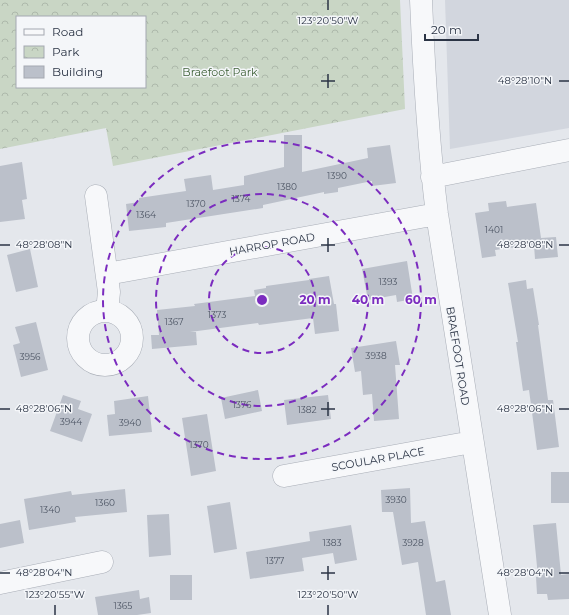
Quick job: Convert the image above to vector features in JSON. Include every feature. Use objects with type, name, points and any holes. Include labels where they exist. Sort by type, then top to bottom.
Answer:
[{"type":"street","name":"BRAEFOOT ROAD","points":[[421,0],[425,85],[436,214],[500,615]]},
{"type":"street","points":[[432,177],[569,150]]},
{"type":"street","points":[[96,196],[109,292],[108,311]]},
{"type":"street","name":"HARROP ROAD","points":[[107,274],[436,214]]},
{"type":"street","name":"SCOULAR PLACE","points":[[284,476],[472,442]]},
{"type":"street","points":[[0,583],[102,562]]},
{"type":"shaded area","points":[[445,0],[569,0],[569,128],[450,149]]},
{"type":"green space","name":"Braefoot Park","points":[[0,0],[400,0],[405,109],[113,166],[106,128],[0,149]]},
{"type":"building","points":[[284,135],[302,135],[302,172],[368,158],[367,148],[390,145],[396,183],[372,186],[372,181],[338,188],[338,192],[324,194],[324,192],[263,205],[263,208],[166,223],[166,227],[129,231],[126,204],[139,202],[139,198],[186,191],[184,179],[211,175],[213,190],[244,185],[244,176],[284,167]]},
{"type":"building","points":[[22,162],[27,199],[22,200],[25,219],[0,222],[0,166]]},
{"type":"building","points":[[506,201],[507,207],[536,203],[541,238],[556,237],[558,257],[535,259],[534,245],[495,250],[496,256],[482,258],[475,213],[489,211],[488,203]]},
{"type":"building","points":[[30,249],[38,287],[16,292],[7,255]]},
{"type":"building","points":[[407,261],[413,299],[397,302],[396,295],[368,300],[362,269]]},
{"type":"building","points":[[329,276],[334,304],[336,304],[339,331],[315,334],[313,318],[259,325],[258,323],[190,332],[196,332],[197,345],[152,349],[151,335],[159,335],[157,310],[195,306],[194,304],[255,296],[254,290],[266,288],[266,286]]},
{"type":"building","points":[[526,280],[527,289],[533,288],[548,400],[553,400],[559,447],[537,450],[529,390],[523,391],[516,342],[518,342],[508,283]]},
{"type":"building","points":[[36,322],[48,370],[21,377],[13,345],[20,343],[15,327]]},
{"type":"building","points":[[396,341],[400,365],[395,365],[399,419],[374,421],[372,394],[363,395],[361,371],[355,372],[351,348]]},
{"type":"building","points":[[258,390],[262,411],[225,419],[221,398]]},
{"type":"building","points":[[63,395],[81,401],[78,409],[92,414],[82,442],[50,431]]},
{"type":"building","points":[[328,395],[331,419],[287,425],[284,400]]},
{"type":"building","points":[[148,396],[152,432],[109,436],[107,415],[115,414],[114,401]]},
{"type":"building","points":[[207,414],[216,471],[191,476],[182,418]]},
{"type":"building","points":[[551,472],[569,472],[569,503],[551,503]]},
{"type":"building","points":[[410,488],[411,523],[425,521],[436,582],[445,580],[451,615],[426,615],[418,562],[402,565],[393,512],[382,512],[381,490]]},
{"type":"building","points":[[125,489],[127,512],[75,517],[76,522],[29,530],[24,499],[71,491],[72,495]]},
{"type":"building","points":[[230,502],[237,549],[214,553],[207,506]]},
{"type":"building","points":[[169,514],[171,555],[149,557],[147,515]]},
{"type":"building","points":[[20,520],[24,543],[0,548],[0,524]]},
{"type":"building","points":[[556,523],[561,575],[569,574],[569,599],[548,600],[547,594],[537,594],[536,577],[538,577],[533,525]]},
{"type":"building","points":[[351,525],[357,560],[335,564],[333,553],[302,558],[304,571],[250,579],[246,552],[310,541],[309,532]]},
{"type":"building","points":[[170,575],[192,575],[192,600],[170,600]]},
{"type":"building","points":[[139,590],[140,599],[149,597],[151,613],[137,615],[98,615],[95,597]]}]
